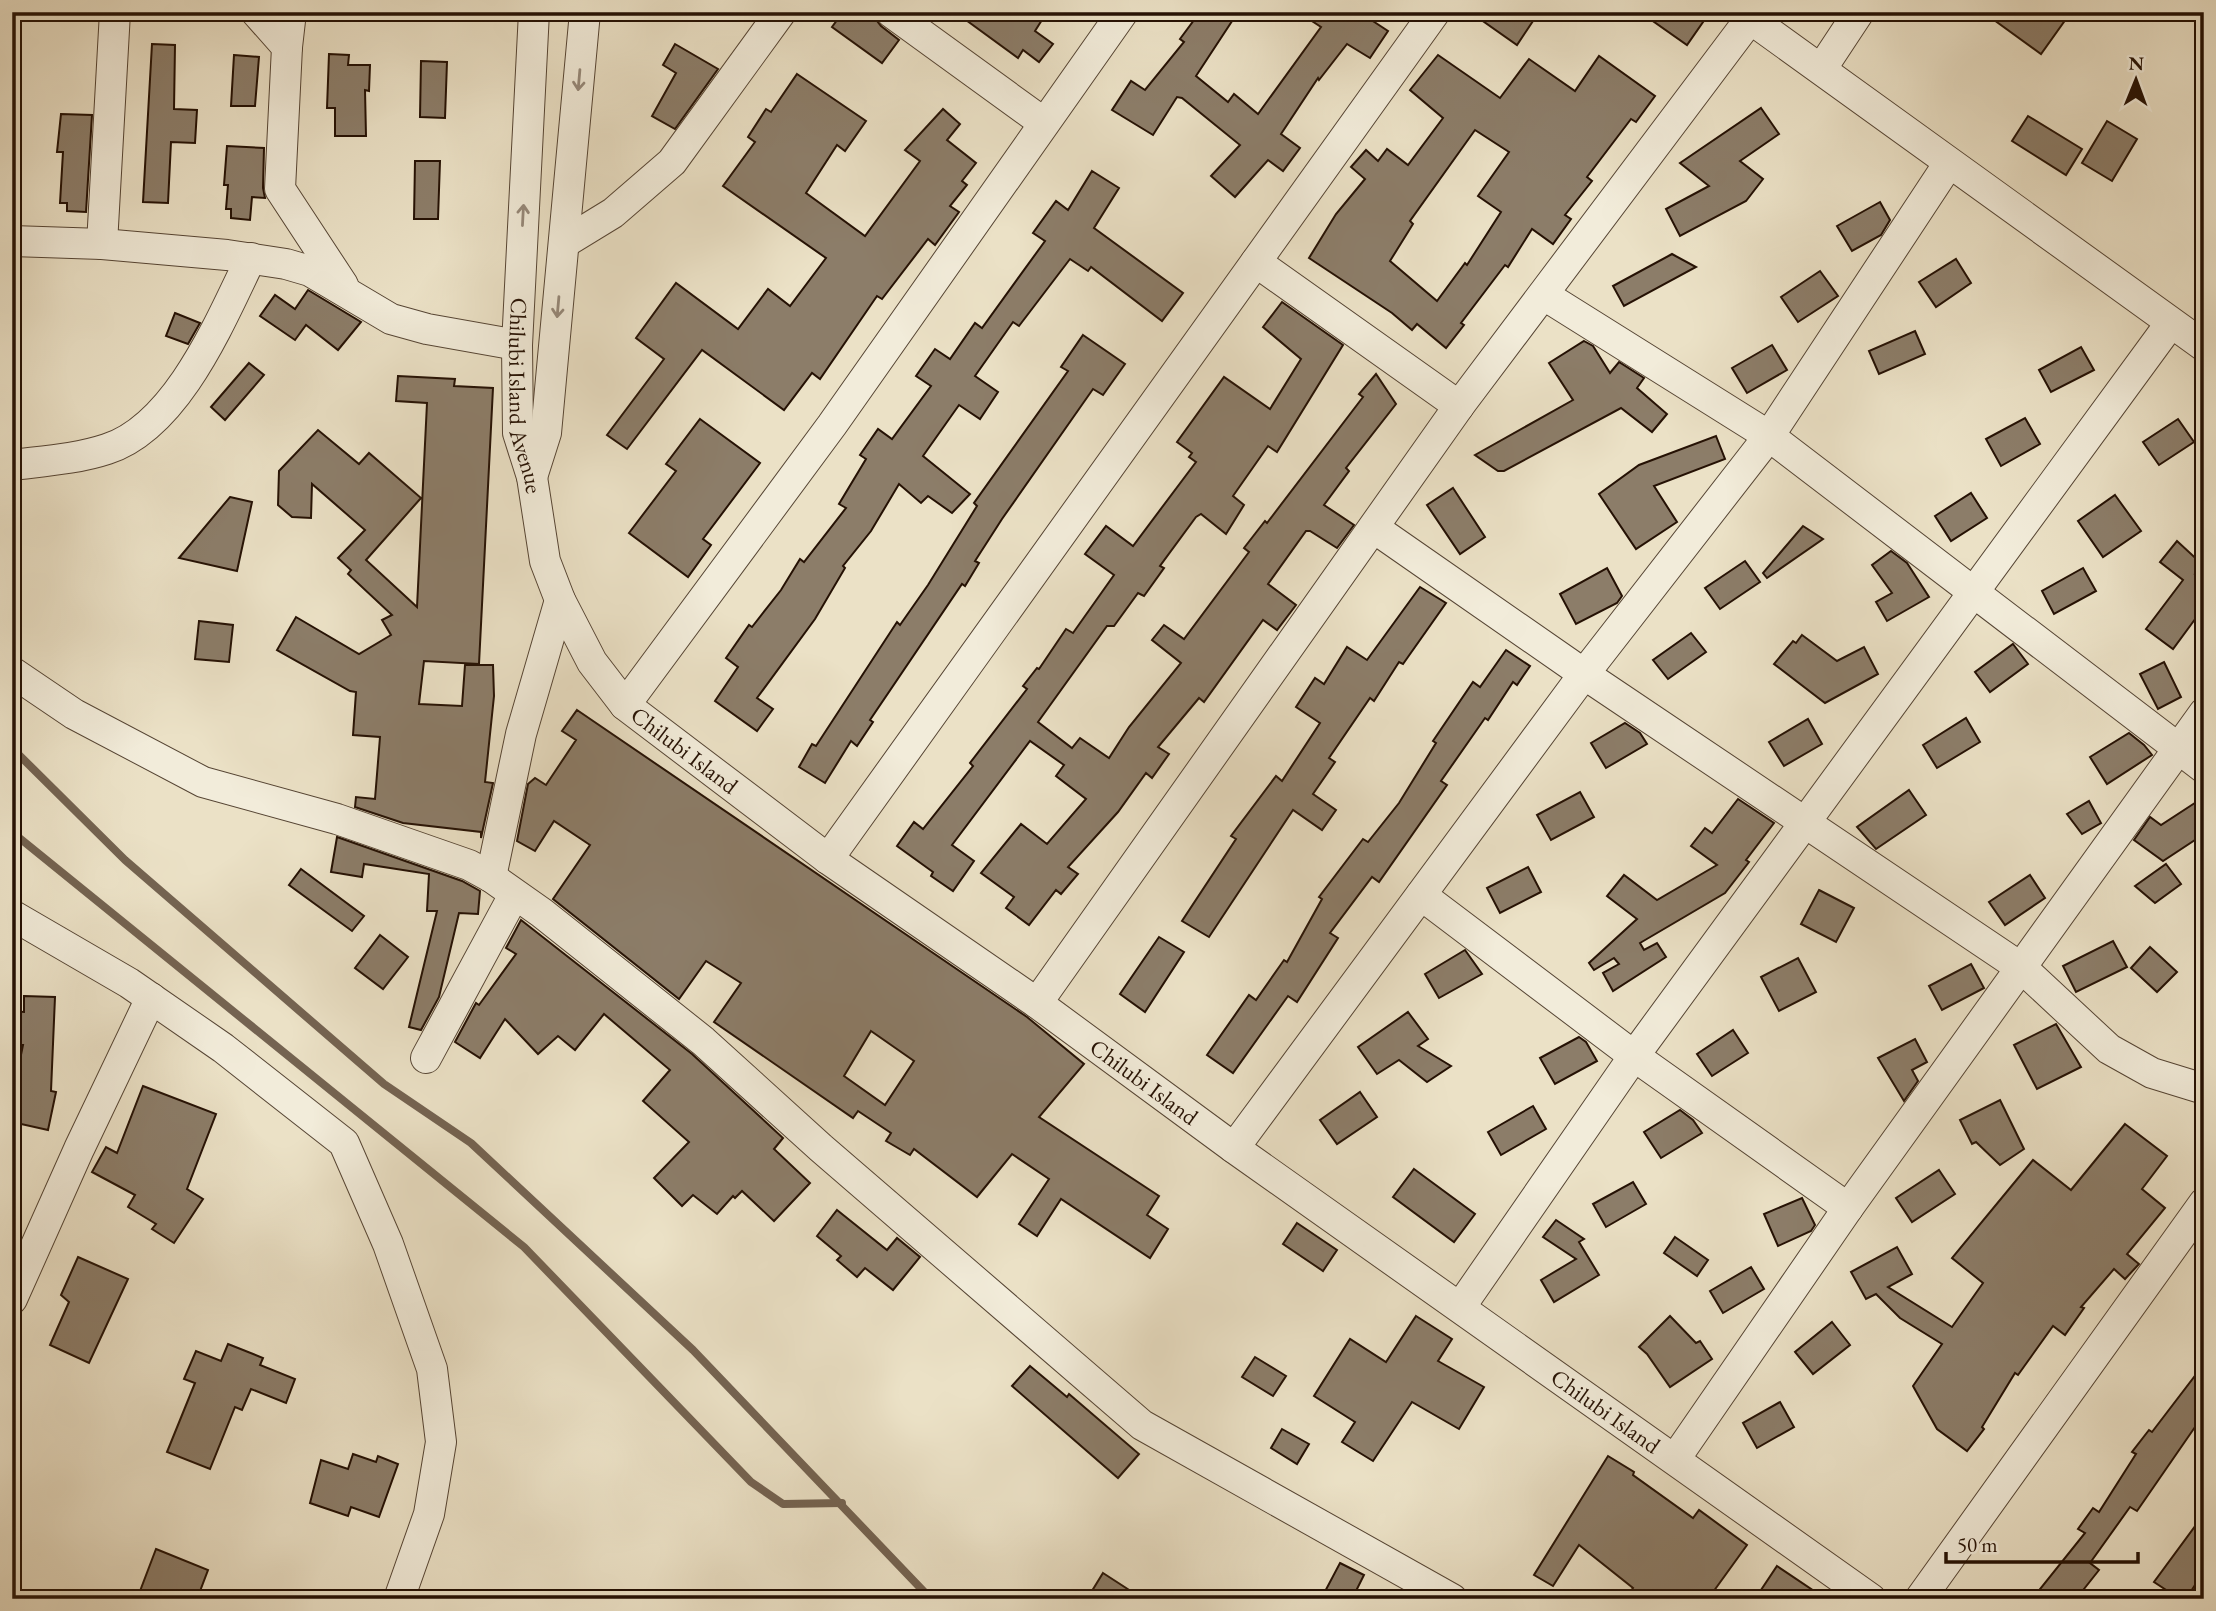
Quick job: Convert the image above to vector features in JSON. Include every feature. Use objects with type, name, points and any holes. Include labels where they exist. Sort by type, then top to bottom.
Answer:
[{"type":"street","points":[[102,244],[115,12]]},
{"type":"street","points":[[256,12],[287,47]]},
{"type":"street","points":[[292,12],[287,47],[280,189],[348,293]]},
{"type":"street","name":"Chilubi Island Avenue","points":[[532,477],[518,433],[517,345],[534,12]]},
{"type":"street","name":"Chilubi Island Avenue","points":[[532,477],[546,433],[585,12]]},
{"type":"street","points":[[564,243],[613,213],[672,162],[781,12]]},
{"type":"street","points":[[891,12],[1044,123]]},
{"type":"street","points":[[625,705],[832,425],[1123,12]]},
{"type":"street","points":[[828,859],[1435,12]]},
{"type":"street","points":[[1822,68],[1859,12]]},
{"type":"street","points":[[1037,1003],[1459,406],[1544,295],[1746,15],[2204,346]]},
{"type":"street","points":[[1234,1148],[1584,674],[1769,436],[1949,163]]},
{"type":"street","points":[[12,242],[102,244],[251,258],[310,271],[391,319],[427,329],[517,345]]},
{"type":"street","points":[[12,466],[109,449],[136,433],[174,398],[204,355],[251,258]]},
{"type":"street","points":[[1255,262],[1459,406]]},
{"type":"street","points":[[1544,295],[1769,436],[2204,768]]},
{"type":"street","points":[[1461,1306],[1634,1056],[2170,324]]},
{"type":"street","name":"Chilubi Island","points":[[532,477],[545,561],[560,600],[592,662],[625,705],[828,859],[1037,1003],[1234,1148],[1461,1306],[1871,1599]]},
{"type":"street","points":[[1374,528],[1584,674],[1807,821],[2023,969],[2109,1049],[2152,1073],[2204,1089]]},
{"type":"street","points":[[426,1058],[503,886],[521,734],[560,600]]},
{"type":"street","points":[[12,672],[74,713],[203,782],[337,819],[469,865],[503,886],[542,913],[703,1041],[821,1148],[1142,1425],[1447,1597]]},
{"type":"street","points":[[1675,1459],[1848,1208],[2023,969],[2204,713]]},
{"type":"street","points":[[1420,895],[1634,1056],[1848,1208]]},
{"type":"street","points":[[12,915],[151,998],[223,1048],[344,1143],[388,1244],[432,1369],[441,1442],[429,1514],[398,1599]]},
{"type":"street","points":[[12,1299],[151,998]]},
{"type":"street","points":[[1920,1599],[2204,1203]]},
{"type":"building","points":[[843,12],[870,12],[881,26],[899,40],[882,63],[832,27]]},
{"type":"building","points":[[955,12],[1047,12],[1035,31],[1053,44],[1039,62],[1023,50],[1018,58]]},
{"type":"building","points":[[1200,12],[1238,12],[1196,76],[1228,102],[1234,94],[1258,114],[1321,27],[1298,12],[1359,12],[1388,31],[1370,58],[1347,44],[1319,80],[1318,78],[1281,134],[1300,148],[1283,171],[1268,160],[1235,197],[1211,176],[1240,145],[1182,98],[1177,97],[1153,135],[1112,110],[1131,81],[1145,90],[1184,42],[1180,39]]},
{"type":"building","points":[[1470,12],[1539,12],[1517,45]]},
{"type":"building","points":[[1640,12],[1710,12],[1687,45]]},
{"type":"building","points":[[1983,12],[2071,12],[2041,54]]},
{"type":"building","points":[[152,44],[175,45],[174,109],[197,110],[195,143],[171,142],[168,203],[143,202]]},
{"type":"building","points":[[675,44],[718,69],[675,129],[652,116],[676,73],[663,65]]},
{"type":"building","points":[[329,54],[349,55],[348,65],[370,65],[369,91],[365,90],[366,136],[335,136],[335,108],[327,108]]},
{"type":"building","points":[[234,55],[259,57],[255,106],[231,106]]},
{"type":"building","points":[[1438,55],[1500,98],[1529,59],[1575,91],[1599,56],[1655,96],[1636,122],[1631,119],[1587,177],[1592,181],[1565,215],[1571,219],[1553,244],[1532,229],[1508,267],[1505,265],[1461,323],[1464,325],[1446,348],[1417,324],[1412,330],[1392,313],[1309,258],[1336,214],[1365,179],[1351,167],[1366,150],[1378,161],[1387,149],[1408,165],[1443,118],[1410,90]],"holes":[[[1475,130],[1509,152],[1478,196],[1501,212],[1467,265],[1465,263],[1437,301],[1390,261],[1413,224],[1410,221]]]},
{"type":"building","points":[[421,61],[447,62],[445,118],[420,117]]},
{"type":"building","points":[[797,74],[866,121],[845,151],[837,145],[806,193],[865,236],[920,161],[905,150],[943,109],[960,124],[947,140],[976,163],[962,181],[967,185],[950,206],[959,212],[935,245],[928,239],[882,299],[877,296],[820,379],[812,373],[784,410],[702,350],[627,449],[607,435],[664,359],[636,338],[676,283],[738,329],[768,289],[790,306],[826,258],[723,186],[755,142],[748,137],[766,109],[771,112]]},
{"type":"building","points":[[1761,108],[1779,134],[1740,161],[1763,179],[1746,201],[1680,236],[1666,209],[1709,186],[1680,163]]},
{"type":"building","points":[[61,114],[92,115],[86,212],[67,211],[67,203],[60,203],[63,152],[57,152]]},
{"type":"building","points":[[2028,116],[2082,149],[2066,175],[2012,141]]},
{"type":"building","points":[[2107,121],[2137,139],[2112,181],[2082,163]]},
{"type":"building","points":[[227,146],[264,148],[265,198],[252,197],[250,220],[231,218],[231,209],[226,209],[228,185],[224,185]]},
{"type":"building","points":[[415,161],[440,161],[438,219],[414,219]]},
{"type":"building","points":[[1092,171],[1119,188],[1094,228],[1183,293],[1162,321],[1091,267],[1088,271],[1070,259],[1019,326],[1013,322],[975,376],[998,392],[980,419],[959,405],[923,456],[970,494],[952,513],[928,496],[921,503],[899,484],[871,531],[843,566],[845,568],[815,619],[757,698],[773,709],[757,731],[715,701],[738,667],[726,658],[749,625],[752,627],[781,590],[800,559],[804,562],[846,508],[839,504],[866,459],[860,455],[878,429],[892,439],[931,386],[916,376],[935,349],[950,359],[975,323],[982,328],[1045,241],[1033,233],[1056,201],[1068,210]]},
{"type":"building","points":[[1880,202],[1890,220],[1881,235],[1852,251],[1837,226]]},
{"type":"building","points":[[1672,254],[1696,267],[1624,306],[1613,286]]},
{"type":"building","points":[[1956,259],[1971,283],[1936,307],[1919,282]]},
{"type":"building","points":[[1820,271],[1838,296],[1798,322],[1781,297]]},
{"type":"building","points":[[308,290],[361,322],[338,350],[306,325],[295,340],[260,316],[275,295],[295,309]]},
{"type":"building","points":[[1282,302],[1343,345],[1277,452],[1268,446],[1233,496],[1244,505],[1226,534],[1201,514],[1196,517],[1160,566],[1164,568],[1144,596],[1138,593],[1114,626],[1107,626],[1038,722],[1072,748],[1080,738],[1109,758],[1129,727],[1181,663],[1152,640],[1164,625],[1184,639],[1249,552],[1244,548],[1265,521],[1267,523],[1363,397],[1359,394],[1376,374],[1396,404],[1346,468],[1349,471],[1324,505],[1354,525],[1337,548],[1306,531],[1268,584],[1296,605],[1277,630],[1263,620],[1204,702],[1199,698],[1158,747],[1169,754],[1152,778],[1146,773],[1118,812],[1068,867],[1078,874],[1061,894],[1056,890],[1029,925],[1006,908],[1014,897],[981,873],[1021,824],[1047,844],[1086,799],[1056,776],[1064,765],[1030,741],[952,845],[974,861],[953,891],[931,876],[933,872],[897,846],[914,822],[923,829],[973,766],[970,763],[1027,689],[1023,686],[1037,668],[1039,669],[1066,629],[1073,633],[1114,575],[1085,554],[1106,526],[1133,546],[1196,462],[1189,457],[1192,453],[1177,442],[1224,377],[1270,409],[1301,359],[1263,327]]},
{"type":"building","points":[[175,313],[200,323],[188,344],[166,336]]},
{"type":"building","points":[[1915,331],[1925,354],[1879,374],[1869,351]]},
{"type":"building","points":[[1083,335],[1125,364],[1103,395],[1093,389],[1002,519],[975,561],[979,563],[965,586],[962,584],[870,720],[873,722],[857,746],[851,741],[825,783],[799,767],[812,744],[816,746],[897,622],[900,625],[928,585],[977,506],[974,503],[1068,371],[1061,367]]},
{"type":"building","points":[[1584,341],[1593,346],[1610,373],[1619,362],[1644,378],[1637,388],[1667,414],[1652,432],[1621,408],[1504,471],[1498,471],[1475,455],[1573,400],[1549,363]]},
{"type":"building","points":[[1772,345],[1787,370],[1747,393],[1732,368]]},
{"type":"building","points":[[2081,347],[2094,370],[2051,392],[2039,370]]},
{"type":"building","points":[[249,363],[264,375],[225,420],[211,407]]},
{"type":"building","points":[[398,376],[455,379],[454,386],[493,388],[479,664],[424,661],[419,704],[462,706],[465,665],[493,665],[494,696],[485,782],[493,783],[481,838],[481,832],[403,823],[355,807],[356,797],[375,799],[380,737],[353,735],[356,692],[277,650],[296,617],[359,654],[391,635],[382,620],[392,615],[348,574],[351,570],[338,558],[365,530],[312,484],[311,518],[292,517],[278,505],[279,471],[318,430],[359,464],[369,453],[421,498],[366,560],[417,607],[427,403],[396,401]]},
{"type":"building","points":[[2025,418],[2040,444],[2001,466],[1986,439]]},
{"type":"building","points":[[700,419],[760,463],[703,539],[711,545],[688,577],[629,533],[676,471],[666,464]]},
{"type":"building","points":[[2178,419],[2194,442],[2159,465],[2143,442]]},
{"type":"building","points":[[1716,436],[1725,459],[1654,486],[1677,522],[1636,549],[1599,494],[1639,465]]},
{"type":"building","points":[[1453,488],[1485,537],[1460,554],[1427,505]]},
{"type":"building","points":[[1971,493],[1987,518],[1951,541],[1935,516]]},
{"type":"building","points":[[2115,495],[2141,531],[2103,557],[2078,521]]},
{"type":"building","points":[[230,497],[252,502],[237,571],[179,558]]},
{"type":"building","points":[[1803,526],[1823,539],[1767,578],[1763,573]]},
{"type":"building","points":[[2177,541],[2203,565],[2195,574],[2204,580],[2204,607],[2173,649],[2146,629],[2183,580],[2160,562]]},
{"type":"building","points":[[1891,551],[1907,563],[1929,597],[1887,621],[1876,602],[1892,593],[1872,565]]},
{"type":"building","points":[[1745,561],[1760,582],[1720,609],[1705,588]]},
{"type":"building","points":[[1607,568],[1622,596],[1617,603],[1576,624],[1560,594]]},
{"type":"building","points":[[2083,568],[2096,591],[2054,614],[2042,591]]},
{"type":"building","points":[[1420,587],[1446,603],[1403,664],[1399,662],[1374,701],[1370,698],[1329,758],[1335,762],[1313,794],[1336,810],[1322,830],[1293,810],[1209,937],[1182,921],[1236,839],[1231,836],[1276,776],[1282,781],[1320,723],[1296,707],[1315,678],[1324,684],[1347,647],[1367,660]]},
{"type":"building","points":[[199,621],[233,625],[229,662],[195,659]]},
{"type":"building","points":[[1691,633],[1706,652],[1668,679],[1653,660]]},
{"type":"building","points":[[1802,635],[1837,661],[1864,647],[1878,674],[1825,703],[1774,664],[1793,641],[1796,643]]},
{"type":"building","points":[[2013,644],[2028,664],[1990,692],[1975,672]]},
{"type":"building","points":[[1506,650],[1530,666],[1517,685],[1513,682],[1488,720],[1485,718],[1441,781],[1447,785],[1379,882],[1372,877],[1330,933],[1338,938],[1297,1002],[1288,996],[1233,1073],[1207,1055],[1249,995],[1256,1000],[1284,960],[1287,962],[1322,899],[1319,897],[1363,839],[1368,842],[1399,803],[1436,743],[1433,741],[1473,682],[1480,687]]},
{"type":"building","points":[[2164,662],[2181,697],[2158,709],[2140,674]]},
{"type":"building","points":[[577,710],[1027,1017],[1084,1064],[1039,1117],[1159,1196],[1147,1215],[1168,1229],[1150,1258],[1061,1199],[1037,1236],[1019,1224],[1049,1179],[1012,1154],[977,1197],[914,1149],[910,1155],[886,1141],[891,1133],[858,1111],[853,1118],[714,1022],[741,983],[706,961],[679,999],[553,899],[590,845],[554,821],[535,851],[517,841],[528,784],[535,778],[546,785],[576,740],[562,731]],"holes":[[[871,1031],[914,1061],[885,1105],[844,1076]]]},
{"type":"building","points":[[1966,718],[1980,742],[1937,768],[1923,745]]},
{"type":"building","points":[[1808,719],[1822,744],[1784,766],[1769,742]]},
{"type":"building","points":[[1625,723],[1640,733],[1647,744],[1606,768],[1591,743]]},
{"type":"building","points":[[2129,733],[2152,755],[2107,784],[2090,757]]},
{"type":"building","points":[[1909,790],[1926,815],[1876,849],[1857,827]]},
{"type":"building","points":[[1580,792],[1594,817],[1551,840],[1537,815]]},
{"type":"building","points":[[2204,797],[2204,834],[2163,861],[2134,840],[2150,817],[2161,825]]},
{"type":"building","points":[[1738,799],[1774,823],[1746,860],[1749,862],[1725,893],[1640,943],[1644,950],[1657,943],[1666,957],[1613,991],[1603,973],[1619,964],[1614,958],[1594,970],[1589,963],[1637,919],[1607,896],[1624,875],[1657,900],[1717,865],[1691,846],[1705,828],[1712,833]]},
{"type":"building","points":[[2089,801],[2101,823],[2082,834],[2067,814]]},
{"type":"building","points":[[337,837],[462,881],[480,891],[478,914],[459,913],[439,997],[421,1030],[409,1027],[437,911],[427,911],[429,874],[364,864],[362,877],[331,872]]},
{"type":"building","points":[[2166,864],[2181,884],[2155,903],[2135,886]]},
{"type":"building","points":[[1528,867],[1541,892],[1500,913],[1487,888]]},
{"type":"building","points":[[301,869],[364,916],[352,931],[289,885]]},
{"type":"building","points":[[2030,875],[2045,898],[2005,925],[1989,902]]},
{"type":"building","points":[[1819,890],[1854,908],[1836,942],[1801,924]]},
{"type":"building","points":[[521,920],[692,1054],[783,1138],[774,1149],[810,1183],[774,1221],[742,1191],[735,1198],[733,1196],[717,1214],[693,1195],[682,1206],[654,1178],[689,1142],[643,1101],[670,1070],[604,1014],[575,1050],[558,1036],[538,1054],[505,1019],[480,1058],[455,1042],[476,1003],[479,1005],[516,954],[506,948]]},
{"type":"building","points":[[380,935],[408,957],[383,989],[355,968]]},
{"type":"building","points":[[1159,937],[1184,952],[1145,1012],[1120,994]]},
{"type":"building","points":[[2113,941],[2127,967],[2076,992],[2063,966]]},
{"type":"building","points":[[2150,947],[2177,972],[2157,992],[2131,968]]},
{"type":"building","points":[[1465,950],[1482,974],[1439,998],[1425,974]]},
{"type":"building","points":[[1798,958],[1816,992],[1779,1011],[1761,977]]},
{"type":"building","points":[[1971,964],[1984,988],[1942,1010],[1929,986]]},
{"type":"building","points":[[24,996],[55,997],[51,1091],[56,1092],[48,1130],[12,1122],[12,1099],[23,1045],[12,1045],[12,1011],[24,1012]]},
{"type":"building","points":[[1408,1012],[1428,1039],[1418,1046],[1451,1066],[1427,1082],[1399,1060],[1377,1074],[1358,1047]]},
{"type":"building","points":[[2056,1024],[2081,1067],[2037,1089],[2014,1045]]},
{"type":"building","points":[[1733,1030],[1748,1053],[1712,1076],[1697,1054]]},
{"type":"building","points":[[1579,1037],[1586,1042],[1597,1061],[1555,1084],[1540,1058]]},
{"type":"building","points":[[1915,1039],[1927,1062],[1912,1070],[1918,1081],[1904,1101],[1878,1058]]},
{"type":"building","points":[[143,1086],[216,1114],[187,1189],[203,1199],[174,1243],[152,1229],[156,1224],[128,1207],[135,1195],[92,1172],[106,1147],[117,1153]]},
{"type":"building","points":[[1360,1092],[1377,1117],[1337,1144],[1320,1120]]},
{"type":"building","points":[[2000,1100],[2024,1149],[2000,1165],[1976,1142],[1972,1144],[1960,1120]]},
{"type":"building","points":[[1533,1106],[1546,1129],[1501,1155],[1488,1132]]},
{"type":"building","points":[[1680,1110],[1693,1120],[1702,1133],[1661,1158],[1644,1132]]},
{"type":"building","points":[[2125,1124],[2167,1156],[2142,1189],[2165,1208],[2127,1254],[2139,1264],[2125,1279],[2114,1269],[2081,1307],[2084,1308],[2065,1335],[2053,1326],[2018,1375],[2015,1373],[1982,1427],[1984,1429],[1967,1451],[1937,1429],[1913,1386],[1942,1344],[1900,1318],[1876,1294],[1866,1299],[1851,1272],[1897,1247],[1912,1274],[1888,1287],[1952,1327],[1983,1283],[1952,1258],[2033,1160],[2071,1190]]},
{"type":"building","points":[[1414,1169],[1475,1214],[1454,1242],[1393,1197]]},
{"type":"building","points":[[1939,1170],[1955,1194],[1912,1222],[1896,1198]]},
{"type":"building","points":[[1633,1182],[1646,1204],[1606,1227],[1593,1204]]},
{"type":"building","points":[[1802,1198],[1815,1225],[1811,1231],[1778,1246],[1764,1214]]},
{"type":"building","points":[[837,1210],[887,1250],[897,1238],[920,1257],[893,1290],[865,1268],[857,1277],[837,1260],[841,1256],[817,1236]]},
{"type":"building","points":[[1556,1220],[1584,1239],[1579,1242],[1599,1275],[1554,1302],[1541,1280],[1576,1259],[1543,1237]]},
{"type":"building","points":[[1297,1223],[1337,1250],[1323,1271],[1283,1244]]},
{"type":"building","points":[[1675,1237],[1708,1260],[1697,1276],[1664,1253]]},
{"type":"building","points":[[78,1257],[128,1279],[89,1363],[50,1345],[69,1302],[61,1295]]},
{"type":"building","points":[[1751,1267],[1764,1289],[1723,1313],[1710,1291]]},
{"type":"building","points":[[1416,1316],[1452,1339],[1438,1361],[1484,1387],[1459,1429],[1412,1402],[1373,1461],[1342,1442],[1355,1422],[1314,1396],[1350,1339],[1386,1362]]},
{"type":"building","points":[[1670,1316],[1696,1343],[1700,1341],[1712,1359],[1670,1387],[1639,1347]]},
{"type":"building","points":[[1832,1322],[1850,1345],[1813,1374],[1795,1352]]},
{"type":"building","points":[[228,1344],[263,1358],[260,1365],[295,1379],[286,1403],[251,1389],[242,1410],[235,1407],[210,1469],[167,1452],[195,1383],[184,1379],[196,1351],[221,1361]]},
{"type":"building","points":[[1255,1357],[1286,1376],[1273,1396],[1242,1377]]},
{"type":"building","points":[[2204,1364],[2204,1414],[2137,1511],[2130,1507],[2090,1563],[2099,1570],[2076,1599],[2032,1599],[2085,1533],[2078,1529],[2093,1508],[2099,1512],[2136,1454],[2132,1452],[2149,1430],[2152,1432]]},
{"type":"building","points":[[1030,1366],[1067,1397],[1069,1394],[1139,1454],[1118,1478],[1012,1386]]},
{"type":"building","points":[[1780,1402],[1794,1427],[1757,1448],[1743,1423]]},
{"type":"building","points":[[1282,1429],[1309,1444],[1297,1464],[1271,1448]]},
{"type":"building","points":[[353,1454],[376,1462],[378,1456],[398,1464],[379,1517],[351,1507],[348,1516],[310,1503],[321,1460],[348,1469]]},
{"type":"building","points":[[1608,1456],[1634,1472],[1633,1475],[1693,1518],[1699,1510],[1747,1545],[1708,1599],[1625,1599],[1633,1588],[1579,1545],[1553,1586],[1534,1575]]},
{"type":"building","points":[[2204,1514],[2204,1571],[2186,1599],[2180,1599],[2154,1582]]},
{"type":"building","points":[[156,1549],[208,1570],[197,1599],[137,1599]]},
{"type":"building","points":[[1340,1563],[1364,1575],[1352,1599],[1321,1599]]},
{"type":"building","points":[[1777,1566],[1826,1599],[1755,1599]]},
{"type":"building","points":[[1103,1573],[1143,1599],[1087,1599]]},
{"type":"waterway","points":[[12,748],[125,860],[384,1084],[471,1143],[693,1350],[931,1599]]},
{"type":"waterway","points":[[12,832],[524,1247],[751,1482],[783,1504],[842,1503]]}]
